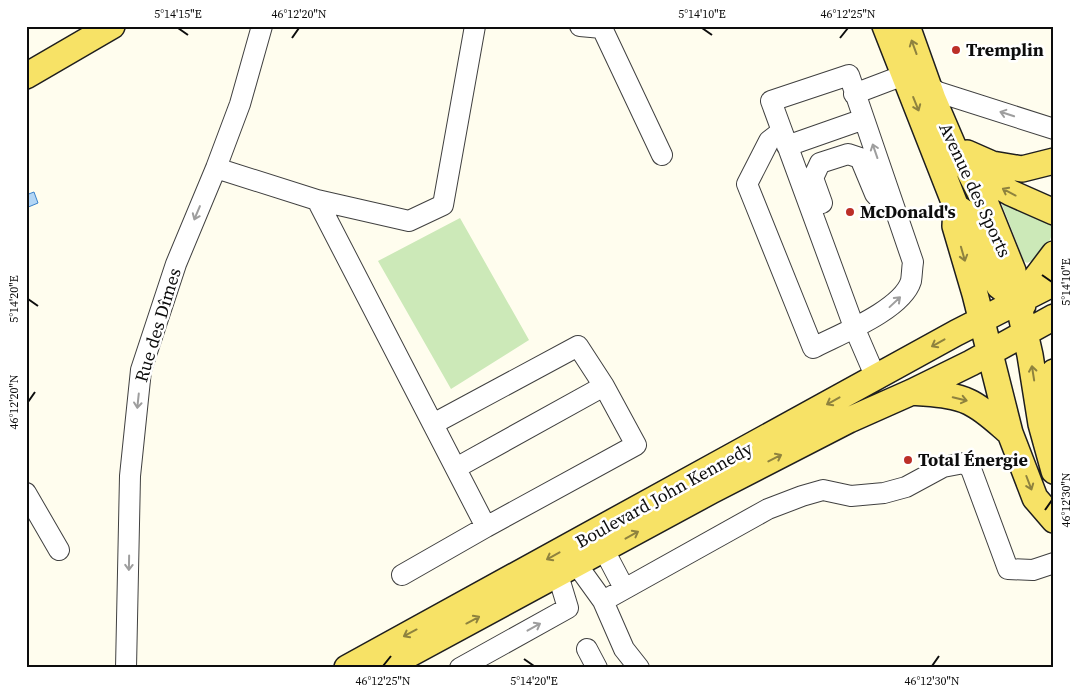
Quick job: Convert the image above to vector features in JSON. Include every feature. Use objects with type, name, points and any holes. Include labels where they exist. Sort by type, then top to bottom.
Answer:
[{"type":"main road","points":[[26,76],[112,26]]},
{"type":"main road","name":"Avenue des Sports","points":[[886,26],[956,207],[955,226],[975,294],[1010,433],[1035,498],[1054,520]]},
{"type":"main road","name":"Avenue des Sports","points":[[907,26],[928,86],[954,148],[969,171],[986,204],[1013,271],[1018,302]]},
{"type":"main road","points":[[954,148],[992,164],[1022,168],[1054,161]]},
{"type":"main road","points":[[954,148],[993,183],[1011,194],[1054,212]]},
{"type":"main road","name":"Avenue des Sports","points":[[956,207],[970,216],[991,271],[999,286],[1018,302]]},
{"type":"main road","points":[[985,337],[1018,302],[1054,254]]},
{"type":"main road","points":[[1018,302],[1054,283]]},
{"type":"main road","points":[[1018,302],[1051,319]]},
{"type":"main road","points":[[1018,302],[1030,355],[1041,424],[1054,471]]},
{"type":"main road","points":[[985,337],[1025,333],[1051,319]]},
{"type":"main road","name":"Boulevard John Kennedy","points":[[347,668],[876,378],[985,337]]},
{"type":"main road","name":"Boulevard John Kennedy","points":[[384,668],[711,491],[850,420],[912,392],[985,337]]},
{"type":"main road","name":"Boulevard John Kennedy","points":[[850,420],[863,403],[985,337]]},
{"type":"main road","points":[[1041,424],[1054,372]]},
{"type":"main road","points":[[912,392],[939,394],[968,402],[983,411],[1010,433]]},
{"type":"street","name":"Rue des Dîmes","points":[[126,668],[130,476],[141,370],[176,264],[240,104],[262,26]]},
{"type":"street","points":[[216,168],[317,200],[408,221],[442,205],[475,26]]},
{"type":"street","points":[[580,26],[602,28],[662,155]]},
{"type":"street","points":[[864,119],[784,139],[769,142],[747,184],[813,348],[854,327],[887,310],[900,298],[911,282],[913,262],[849,75],[771,101],[784,139],[854,327],[876,378]]},
{"type":"street","points":[[854,94],[904,75]]},
{"type":"street","points":[[928,86],[938,92],[1054,129]]},
{"type":"street","points":[[830,261],[836,246],[813,178],[820,163],[848,154],[860,158],[875,194],[899,221]]},
{"type":"street","points":[[317,200],[486,527]]},
{"type":"street","points":[[402,575],[636,445],[604,386],[578,346],[433,424]]},
{"type":"street","points":[[456,468],[604,386]]},
{"type":"street","points":[[603,600],[768,509],[802,496],[823,490],[851,496],[884,494],[906,487],[943,467],[964,463],[971,469],[1008,569],[1033,570],[1054,563]]},
{"type":"street","points":[[26,493],[59,550]]},
{"type":"street","points":[[604,550],[624,588]]},
{"type":"street","points":[[567,570],[603,600],[624,649],[639,668]]},
{"type":"street","points":[[460,668],[568,608],[567,570]]},
{"type":"street","points":[[587,649],[597,668]]},
{"type":"green space","points":[[1005,200],[1054,223],[1052,235],[1046,247],[1038,257],[1027,263],[1024,261],[1002,205]]},
{"type":"green space","points":[[460,218],[529,340],[451,389],[378,261]]},
{"type":"water","points":[[34,192],[38,203],[26,208],[26,195]]},
{"type":"place","name":"Tremplin","points":[[956,50]]},
{"type":"place","name":"McDonald's","points":[[850,212]]},
{"type":"place","name":"Total Énergie","points":[[908,460]]}]
